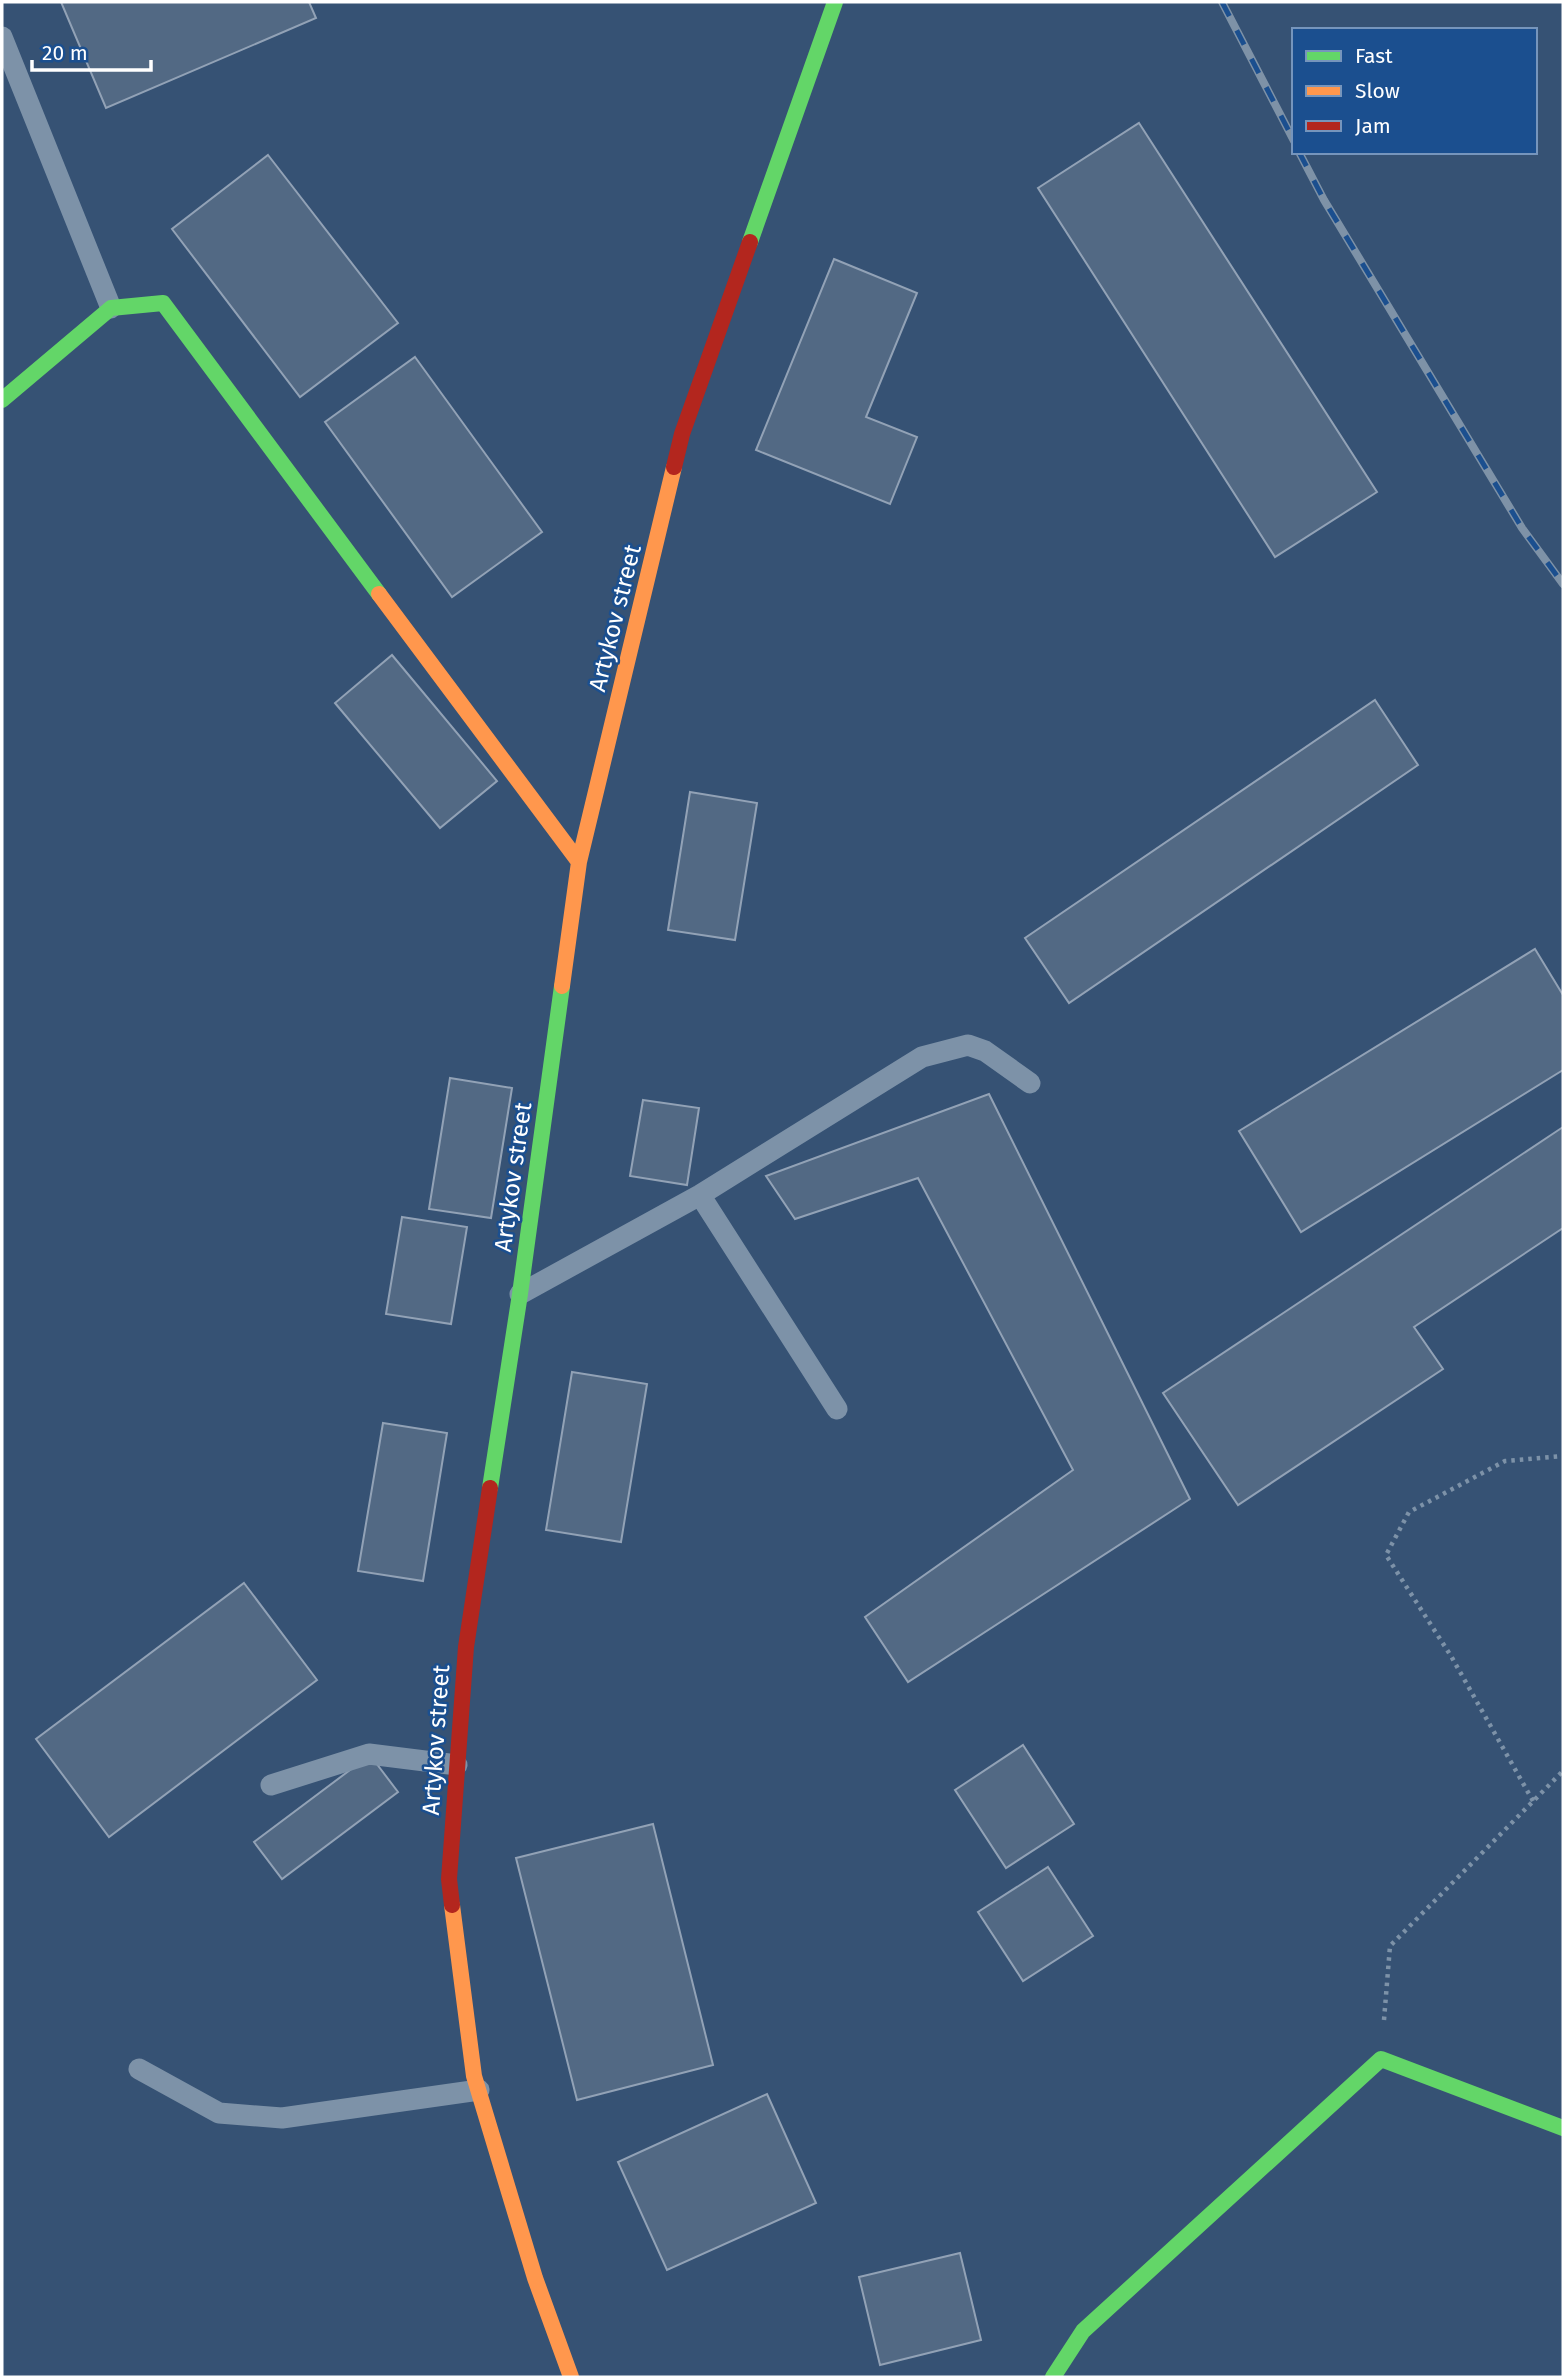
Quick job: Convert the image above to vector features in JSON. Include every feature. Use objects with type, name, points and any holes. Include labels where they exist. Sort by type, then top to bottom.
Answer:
[{"type":"main road","name":"Artykov street","points":[[571,2377],[535,2278],[474,2076],[449,1879],[466,1647],[520,1294],[579,863],[682,434],[835,2]]},
{"type":"main road","points":[[2,400],[111,308],[163,303],[579,863]]},
{"type":"main road","points":[[1053,2377],[1083,2331],[1381,2059],[1563,2128]]},
{"type":"lane","points":[[2,37],[111,308]]},
{"type":"lane","points":[[520,1294],[700,1195],[922,1057],[968,1045],[985,1051],[1030,1083]]},
{"type":"lane","points":[[700,1195],[837,1409]]},
{"type":"lane","points":[[271,1785],[369,1754],[457,1765]]},
{"type":"lane","points":[[139,2069],[219,2113],[282,2118],[479,2090]]},
{"type":"path","points":[[1534,1801],[1451,1656],[1386,1555],[1409,1512],[1505,1461],[1563,1456]]},
{"type":"path","points":[[1381,2059],[1390,1946],[1563,1771]]},
{"type":"building","points":[[61,2],[309,2],[316,18],[106,108]]},
{"type":"building","points":[[1139,123],[1377,492],[1275,557],[1038,188]]},
{"type":"building","points":[[268,155],[398,323],[300,397],[172,229]]},
{"type":"building","points":[[834,259],[917,293],[866,417],[917,437],[890,504],[756,450]]},
{"type":"building","points":[[415,357],[542,532],[452,597],[325,422]]},
{"type":"building","points":[[392,655],[497,781],[440,828],[335,703]]},
{"type":"building","points":[[1375,700],[1418,765],[1069,1003],[1025,938]]},
{"type":"building","points":[[690,792],[757,803],[735,940],[668,930]]},
{"type":"building","points":[[1535,949],[1563,995],[1563,1070],[1301,1232],[1239,1131]]},
{"type":"building","points":[[450,1078],[512,1088],[491,1218],[429,1209]]},
{"type":"building","points":[[989,1094],[1190,1499],[908,1682],[865,1617],[1073,1470],[918,1178],[795,1219],[766,1176]]},
{"type":"building","points":[[643,1100],[699,1108],[687,1185],[630,1176]]},
{"type":"building","points":[[1563,1127],[1563,1228],[1414,1327],[1443,1369],[1238,1505],[1163,1393]]},
{"type":"building","points":[[402,1217],[467,1227],[451,1324],[386,1314]]},
{"type":"building","points":[[572,1372],[647,1384],[621,1542],[546,1530]]},
{"type":"building","points":[[383,1423],[447,1433],[423,1581],[358,1571]]},
{"type":"building","points":[[244,1583],[317,1680],[109,1837],[36,1739]]},
{"type":"building","points":[[1023,1745],[1074,1824],[1006,1868],[955,1790]]},
{"type":"building","points":[[370,1755],[398,1792],[282,1879],[254,1842]]},
{"type":"building","points":[[653,1824],[713,2065],[577,2100],[516,1858]]},
{"type":"building","points":[[1048,1867],[1093,1936],[1023,1981],[978,1912]]},
{"type":"building","points":[[767,2094],[816,2203],[667,2270],[618,2162]]},
{"type":"building","points":[[960,2253],[981,2340],[880,2365],[859,2277]]},
{"type":"railway","points":[[1222,2],[1292,137]]},
{"type":"railway","points":[[1300,154],[1324,200],[1522,528],[1563,584]]},
{"type":"traffic: fast","points":[[750,242],[835,2]]},
{"type":"traffic: fast","points":[[2,400],[111,308],[163,303],[379,594]]},
{"type":"traffic: fast","points":[[490,1488],[520,1294],[562,986]]},
{"type":"traffic: fast","points":[[1053,2377],[1083,2331],[1381,2059],[1563,2128]]},
{"type":"traffic: slow","points":[[562,986],[579,862],[674,467]]},
{"type":"traffic: slow","points":[[379,594],[579,862]]},
{"type":"traffic: slow","points":[[452,1905],[474,2076],[535,2278],[571,2377]]},
{"type":"traffic: jam","points":[[674,467],[682,434],[750,242]]},
{"type":"traffic: jam","points":[[452,1905],[449,1879],[466,1647],[490,1488]]}]
